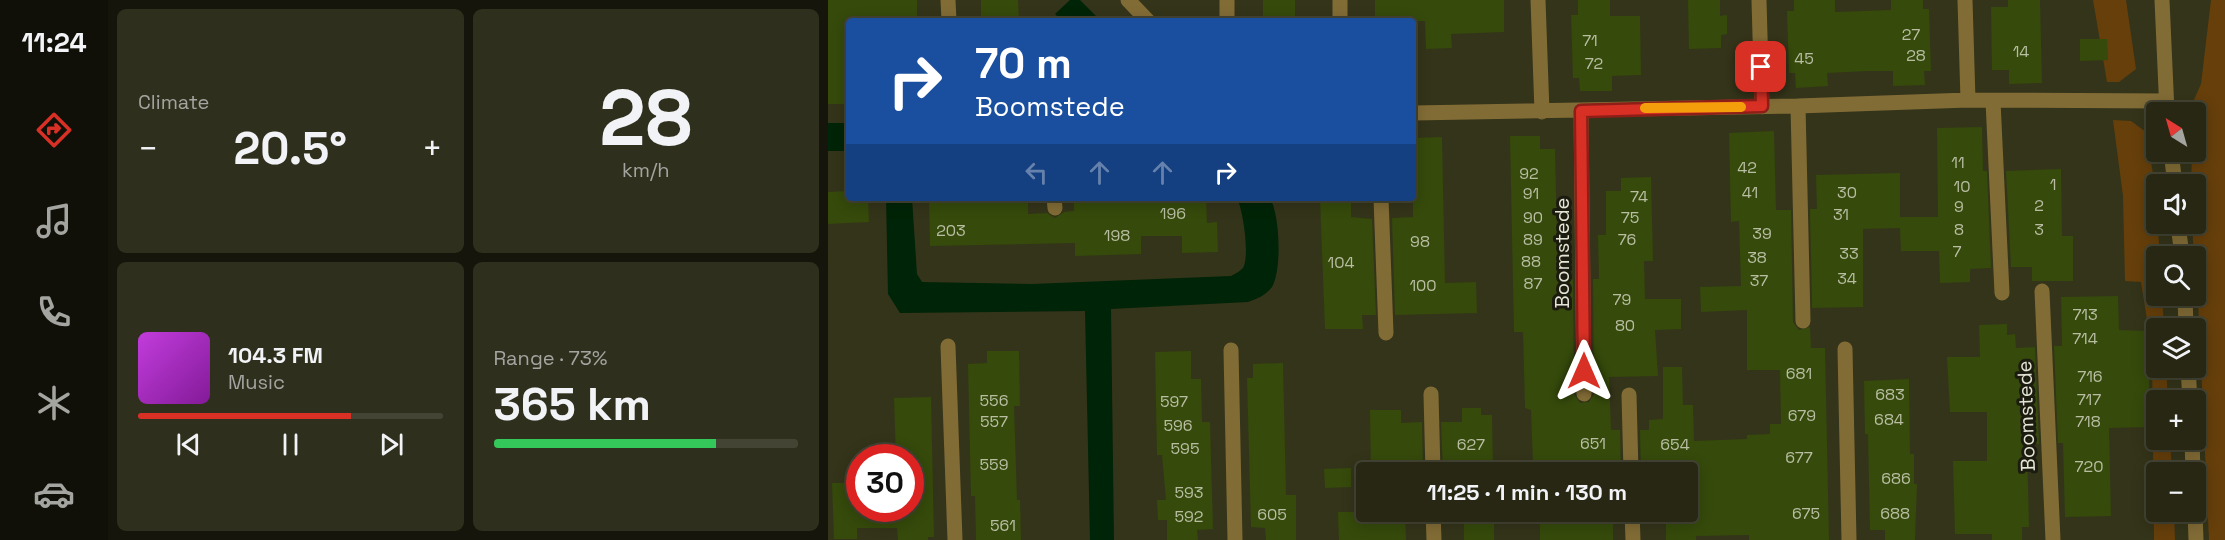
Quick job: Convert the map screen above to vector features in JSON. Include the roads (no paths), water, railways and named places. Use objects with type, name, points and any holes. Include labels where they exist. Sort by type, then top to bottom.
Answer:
[{"type":"street","points":[[948,0],[949,18]]},
{"type":"street","points":[[1128,0],[1145,18]]},
{"type":"street","points":[[1227,0],[1227,18]]},
{"type":"street","points":[[1340,0],[1340,18]]},
{"type":"street","points":[[1538,0],[1542,112]]},
{"type":"street","points":[[1759,0],[1762,106]]},
{"type":"street","points":[[1965,0],[1968,100]]},
{"type":"street","points":[[2162,0],[2167,102]]},
{"type":"street","points":[[1416,113],[1798,106],[1968,100],[2146,105]]},
{"type":"street","points":[[1993,101],[2002,293]]},
{"type":"street","points":[[1798,106],[1803,321]]},
{"type":"street","name":"Boomstede","points":[[1581,111],[1584,394]]},
{"type":"street","points":[[1381,201],[1386,333]]},
{"type":"street","name":"Boomstede","points":[[2042,291],[2053,540]]},
{"type":"street","points":[[948,346],[955,540]]},
{"type":"street","points":[[1845,349],[1849,540]]},
{"type":"street","points":[[1231,350],[1235,540]]},
{"type":"street","points":[[1431,394],[1432,462]]},
{"type":"street","points":[[1629,395],[1631,462]]},
{"type":"street","points":[[1433,522],[1434,540]]},
{"type":"street","points":[[1632,522],[1633,540]]},
{"type":"street","points":[[2195,522],[2196,540]]}]
